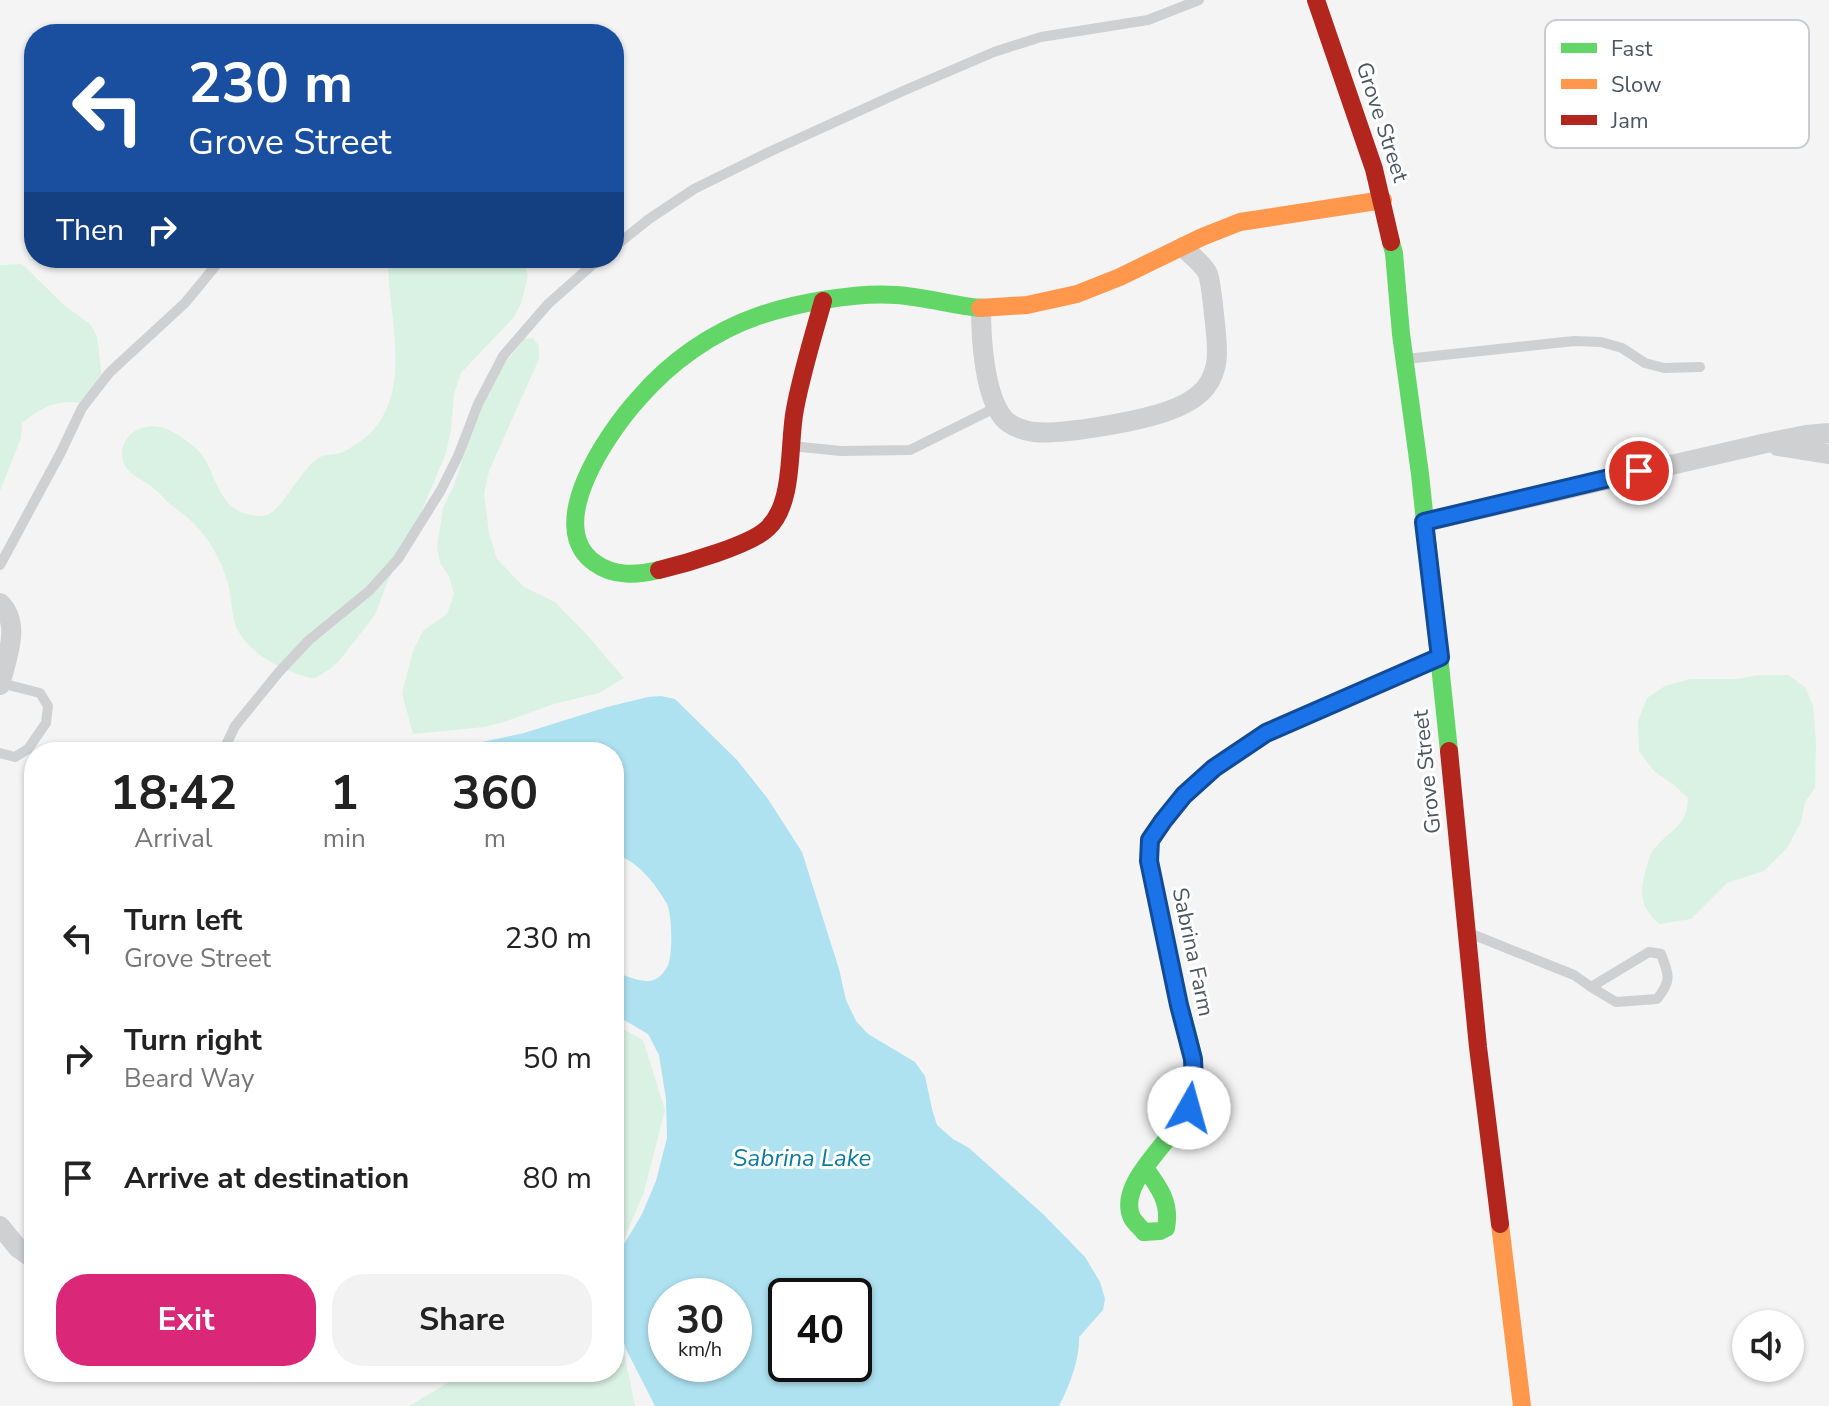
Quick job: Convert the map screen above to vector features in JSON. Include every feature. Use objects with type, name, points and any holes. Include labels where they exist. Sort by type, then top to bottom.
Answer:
[{"type":"street","name":"Grove Street","points":[[1316,0],[1374,169],[1394,253],[1440,657],[1478,1051],[1522,1406]]},
{"type":"street","points":[[823,301],[792,422],[787,487],[782,508],[771,526],[751,538],[675,566],[631,574],[607,570],[585,554],[577,539],[575,518],[583,486],[628,408],[647,388],[694,350],[732,328],[766,314],[823,301],[876,294],[981,308],[1056,300],[1109,281],[1227,227],[1263,218],[1383,200]]},
{"type":"street","points":[[981,308],[982,352],[997,407],[1004,419],[1016,428],[1034,432],[1056,431],[1144,418],[1167,411],[1199,395],[1215,372],[1218,359],[1207,272],[1217,231]]},
{"type":"street","points":[[1183,247],[1207,272]]},
{"type":"street","points":[[1424,522],[1762,444],[1829,433]]},
{"type":"street","points":[[1762,444],[1829,454]]},
{"type":"street","points":[[0,603],[13,629],[0,684]]},
{"type":"street","name":"Sabrina Farm","points":[[1145,1168],[1189,1108],[1194,1083],[1193,1059],[1149,861],[1150,840],[1184,795],[1214,768],[1266,733],[1440,657]]},
{"type":"street","points":[[0,1226],[24,1252]]},
{"type":"lane","points":[[624,239],[694,189],[981,58],[1041,37],[1148,20],[1199,0]]},
{"type":"lane","points":[[0,565],[82,408],[110,372],[185,303],[214,268]]},
{"type":"lane","points":[[227,742],[235,726],[279,672],[309,640],[369,591],[398,559],[441,490],[478,404],[503,356],[548,304],[589,268]]},
{"type":"lane","points":[[1404,359],[1574,341],[1601,342],[1622,348],[1645,363],[1664,368],[1700,367]]},
{"type":"lane","points":[[789,446],[841,451],[910,450],[997,407]]},
{"type":"lane","points":[[0,684],[40,693],[48,706],[46,723],[33,742]]},
{"type":"lane","points":[[0,753],[15,757],[24,751]]},
{"type":"lane","points":[[1467,933],[1574,975],[1591,987],[1616,1002],[1657,999],[1666,987],[1669,975],[1661,954],[1649,952],[1591,987]]},
{"type":"green space","points":[[22,264],[65,306],[90,324],[97,336],[102,377],[88,404],[53,404],[22,423],[21,438],[0,491],[0,265]]},
{"type":"green space","points":[[388,268],[526,268],[528,277],[514,317],[461,373],[454,394],[446,453],[375,615],[339,661],[315,678],[310,678],[268,661],[243,639],[234,621],[226,576],[209,543],[189,519],[129,471],[123,462],[122,451],[125,441],[135,431],[149,426],[165,428],[201,454],[221,493],[233,507],[252,515],[269,514],[317,459],[343,452],[361,441],[378,423],[389,403],[396,356]]},
{"type":"green space","points":[[533,338],[539,346],[539,359],[489,471],[484,494],[489,533],[497,559],[524,587],[555,602],[624,678],[599,693],[554,704],[504,722],[413,734],[402,693],[413,651],[423,631],[447,614],[454,594],[449,576],[440,563],[437,547],[443,508],[454,485],[491,375],[524,339]]},
{"type":"green space","points":[[1788,675],[1805,687],[1813,705],[1815,788],[1805,802],[1801,822],[1787,848],[1764,871],[1727,883],[1691,919],[1659,924],[1642,898],[1644,875],[1653,851],[1685,816],[1688,798],[1654,771],[1639,751],[1638,721],[1647,698],[1665,686],[1690,679],[1736,679]]},
{"type":"green space","points":[[624,1030],[643,1040],[665,1110],[644,1192],[624,1239]]},
{"type":"green space","points":[[624,1353],[635,1406],[409,1406],[449,1382],[624,1382]]},
{"type":"water","name":"Sabrina Lake","points":[[661,696],[675,699],[737,760],[768,799],[802,852],[846,1000],[856,1021],[868,1034],[915,1062],[925,1076],[937,1125],[969,1148],[1044,1215],[1085,1257],[1100,1282],[1105,1299],[1103,1310],[1079,1337],[1073,1373],[1059,1406],[655,1406],[624,1342],[624,1244],[642,1214],[656,1181],[667,1138],[666,1099],[659,1055],[648,1034],[624,1020],[624,975],[646,981],[653,980],[665,970],[670,960],[669,909],[651,881],[624,858],[624,742],[482,742],[524,733],[607,707]]},
{"type":"traffic: fast","points":[[1391,242],[1420,474],[1449,751]]},
{"type":"traffic: fast","points":[[659,570],[626,574],[602,568],[580,547],[575,526],[586,479],[612,432],[639,398],[678,360],[724,330],[773,311],[808,303],[863,295],[896,295],[980,308]]},
{"type":"traffic: fast","points":[[1145,1168],[1159,1189],[1167,1211],[1166,1228],[1160,1231],[1144,1232],[1132,1218],[1129,1203],[1142,1172],[1188,1110],[1195,1082],[1190,1041],[1175,987],[1149,861],[1150,840],[1184,795],[1214,768],[1266,733],[1440,657]]},
{"type":"traffic: slow","points":[[980,308],[1027,305],[1077,294],[1240,222],[1383,200]]},
{"type":"traffic: slow","points":[[1500,1224],[1522,1406]]},
{"type":"traffic: jam","points":[[1316,0],[1374,169],[1391,242]]},
{"type":"traffic: jam","points":[[659,570],[747,541],[768,528],[777,517],[787,488],[798,395],[823,301]]},
{"type":"traffic: jam","points":[[1449,751],[1478,1047],[1500,1224]]},
{"type":"route","points":[[1189,1108],[1194,1083],[1193,1059],[1149,861],[1150,840],[1163,821],[1184,795],[1214,768],[1266,733],[1440,657],[1424,522],[1639,471]]}]
